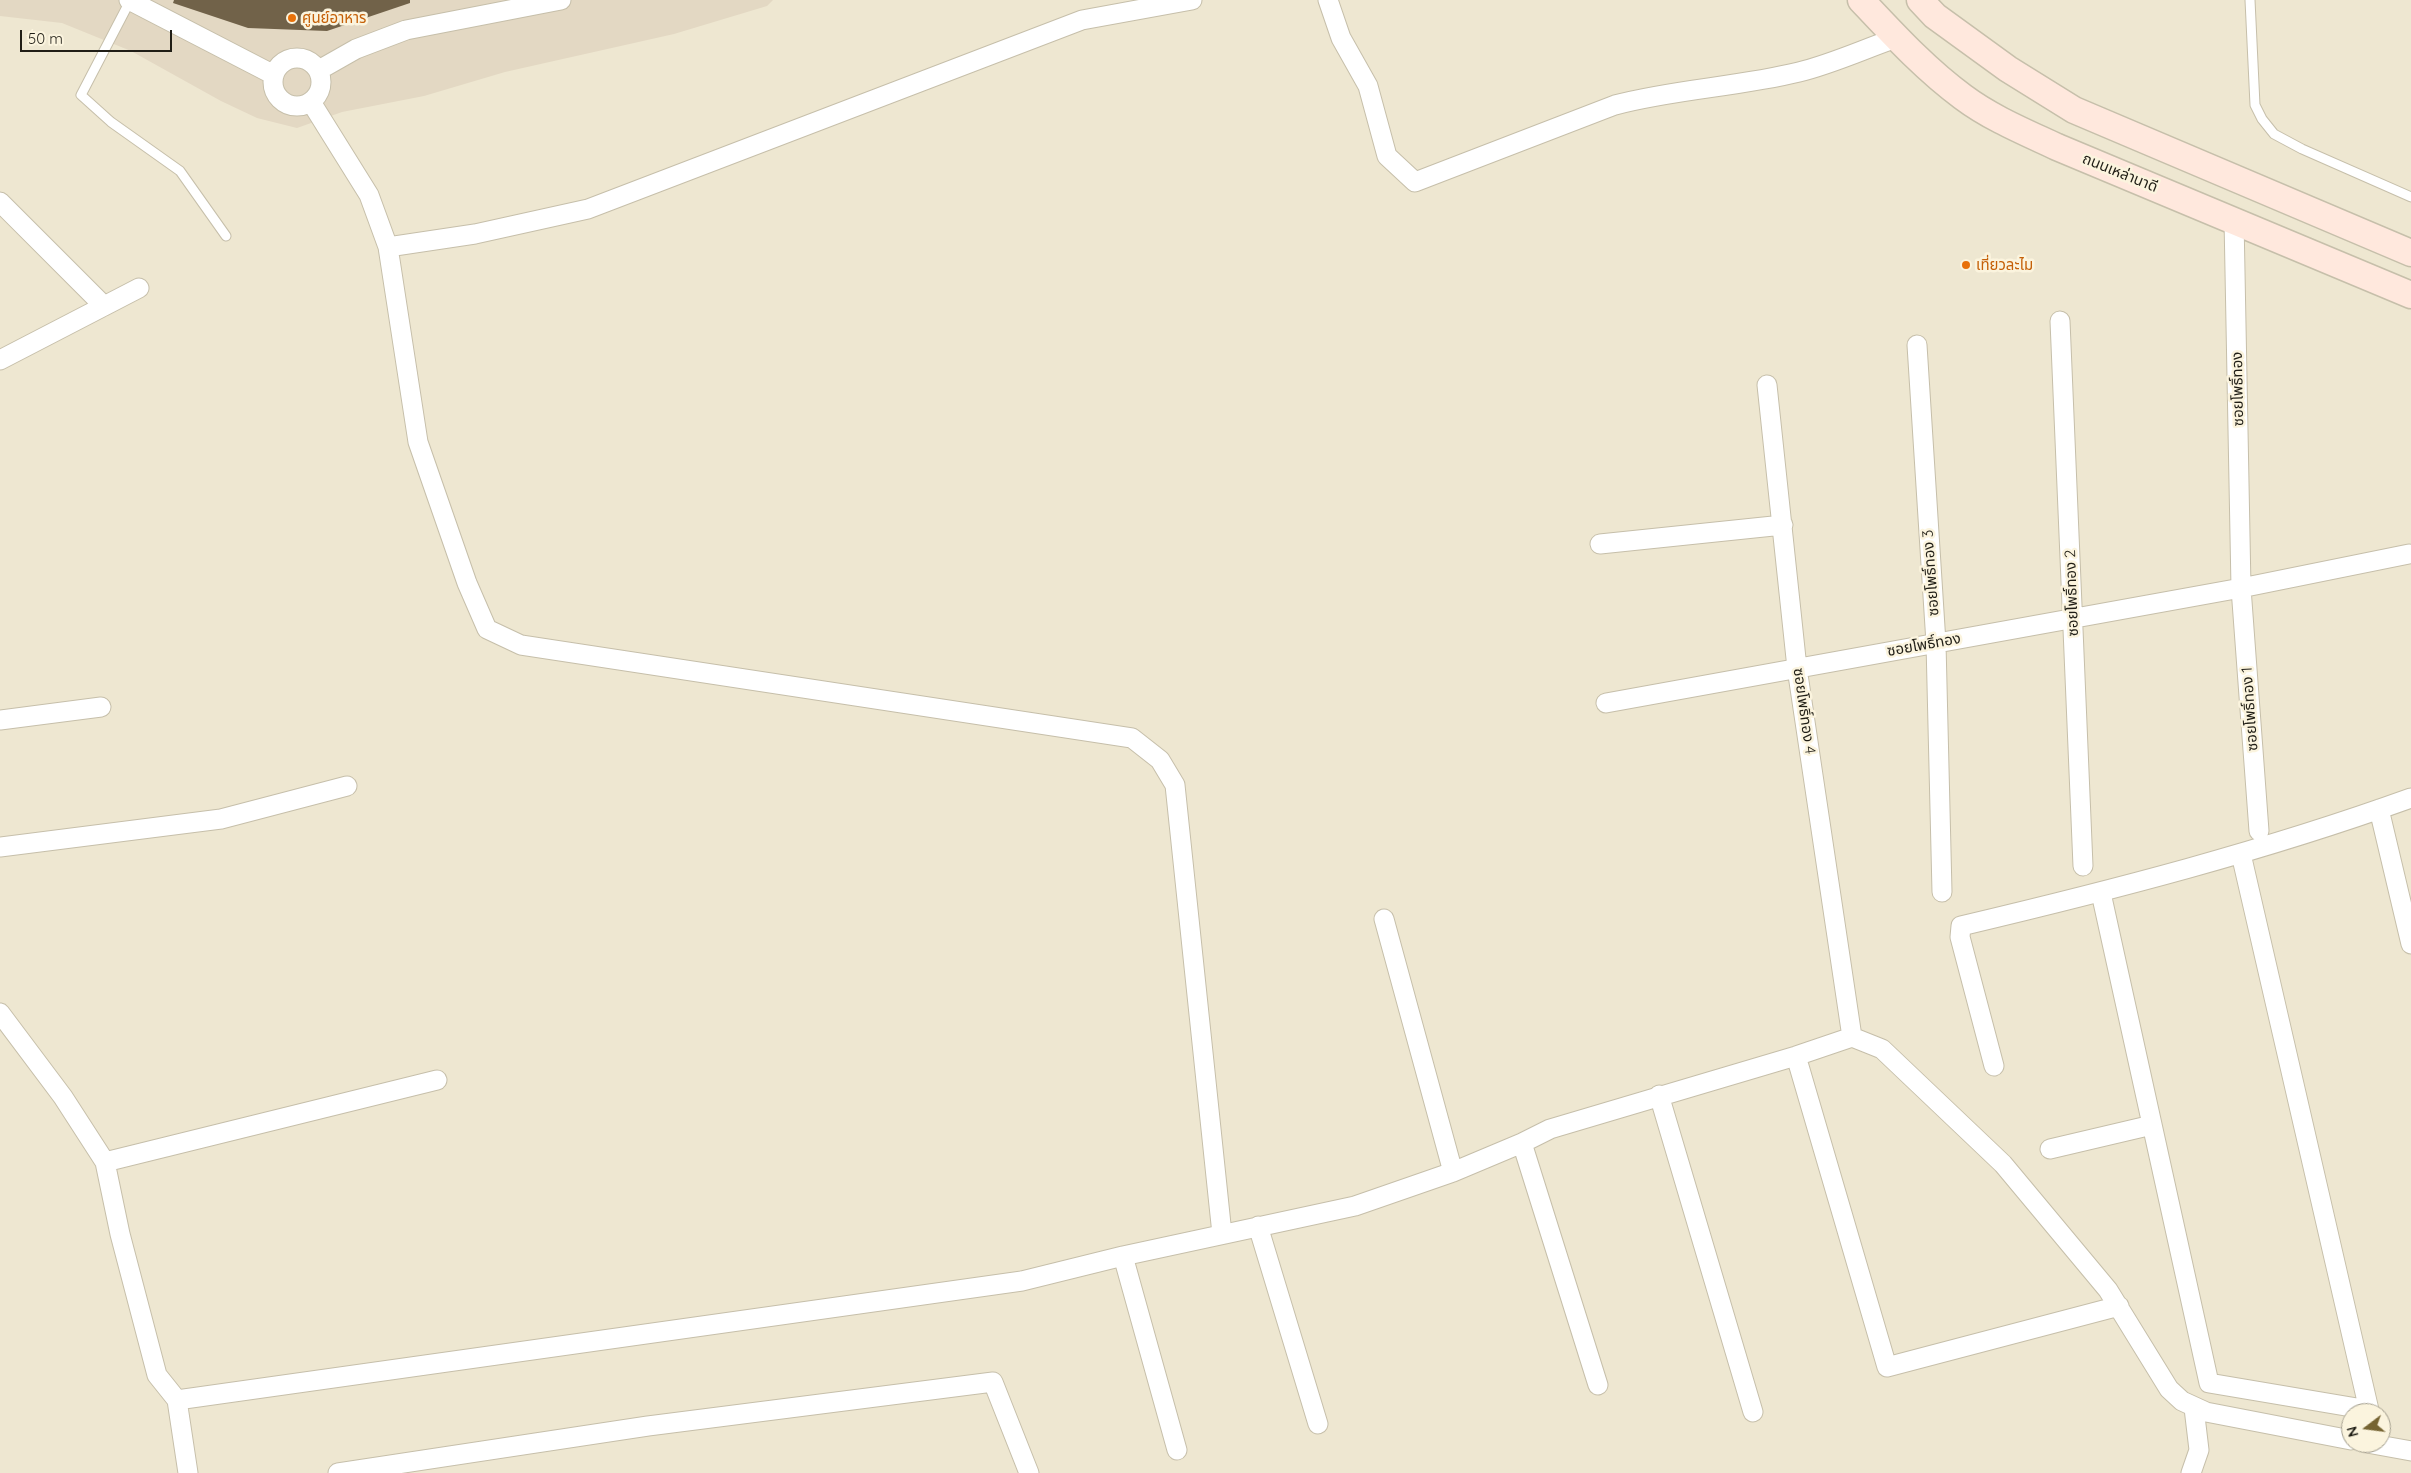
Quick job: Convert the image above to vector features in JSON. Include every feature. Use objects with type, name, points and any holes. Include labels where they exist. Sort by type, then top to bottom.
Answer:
[{"type":"main road","name":"ถนนเหล่านาดี","points":[[1861,0],[1924,65],[1964,98],[2004,122],[2057,147],[2411,295]]},
{"type":"main road","points":[[1920,0],[1936,16],[2008,69],[2074,110],[2411,252]]},
{"type":"street","points":[[129,0],[274,75]]},
{"type":"street","points":[[319,70],[356,49],[406,30],[562,0]]},
{"type":"street","points":[[388,247],[476,234],[588,209],[1082,20],[1192,0]]},
{"type":"street","points":[[1328,0],[1341,38],[1368,86],[1387,156],[1415,182],[1615,105],[1647,97],[1762,80],[1802,72],[1896,38]]},
{"type":"street","points":[[294,58],[309,60],[319,70],[322,84],[316,98],[311,102],[297,106],[283,102],[275,90],[274,75],[282,63],[294,58]]},
{"type":"street","points":[[311,102],[368,195],[388,247],[418,442],[467,583],[487,629],[521,645],[1132,738],[1160,760],[1175,785],[1222,1234]]},
{"type":"street","points":[[0,202],[104,306]]},
{"type":"street","name":"ซอยโพธิ์ทอง","points":[[2234,220],[2242,588]]},
{"type":"street","points":[[0,360],[139,288]]},
{"type":"street","name":"ซอยโพธิ์ทอง 2","points":[[2060,321],[2082,866]]},
{"type":"street","name":"ซอยโพธิ์ทอง 3","points":[[1917,345],[1936,643],[1942,892]]},
{"type":"street","name":"ซอยโพธิ์ทอง 4","points":[[1767,384],[1797,668],[1852,1037]]},
{"type":"street","points":[[1600,544],[1783,525]]},
{"type":"street","name":"ซอยโพธิ์ทอง","points":[[1606,703],[2242,588],[2409,554]]},
{"type":"street","name":"ซอยโพธิ์ทอง 1","points":[[2242,588],[2259,831]]},
{"type":"street","points":[[0,720],[101,707]]},
{"type":"street","points":[[0,847],[222,819],[347,786]]},
{"type":"street","points":[[1994,1066],[1960,937],[1961,926],[2101,893],[2241,854],[2411,798]]},
{"type":"street","points":[[2379,809],[2411,944]]},
{"type":"street","points":[[2101,893],[2210,1383],[2369,1410],[2241,854]]},
{"type":"street","points":[[1384,919],[1453,1172]]},
{"type":"street","points":[[0,1013],[63,1097],[105,1162],[120,1234],[157,1375],[177,1400],[188,1473]]},
{"type":"street","points":[[177,1400],[1022,1281],[1122,1256],[1354,1206],[1453,1172],[1522,1143],[1550,1128],[1796,1056],[1852,1037],[1882,1049],[2003,1164],[2108,1290],[2169,1389],[2182,1401],[2194,1408],[2341,1438]]},
{"type":"street","points":[[1796,1056],[1887,1366],[2119,1306]]},
{"type":"street","points":[[105,1162],[437,1080]]},
{"type":"street","points":[[1659,1095],[1753,1412]]},
{"type":"street","points":[[2050,1149],[2152,1125]]},
{"type":"street","points":[[1522,1143],[1598,1385]]},
{"type":"street","points":[[1258,1226],[1318,1424]]},
{"type":"street","points":[[1122,1256],[1177,1450]]},
{"type":"street","points":[[341,1473],[648,1426],[993,1382],[1029,1473]]},
{"type":"street","points":[[2191,1473],[2199,1450],[2194,1408]]},
{"type":"street","points":[[2391,1447],[2411,1450]]},
{"type":"lane","points":[[129,0],[81,95],[111,122],[180,171],[226,236]]},
{"type":"lane","points":[[2250,0],[2255,105],[2262,119],[2274,134],[2302,149],[2411,197]]},
{"type":"shaded area","points":[[0,0],[773,0],[767,6],[674,34],[505,72],[424,96],[342,112],[297,128],[257,118],[221,101],[131,51],[62,23],[0,16]]},
{"type":"building","name":"ศูนย์อาหาร","points":[[174,0],[410,0],[410,3],[327,31],[248,28],[173,3]]},
{"type":"place","name":"ศูนย์อาหาร","points":[[292,18]]},
{"type":"place","name":"เที่ยวละไม","points":[[1966,265]]}]
